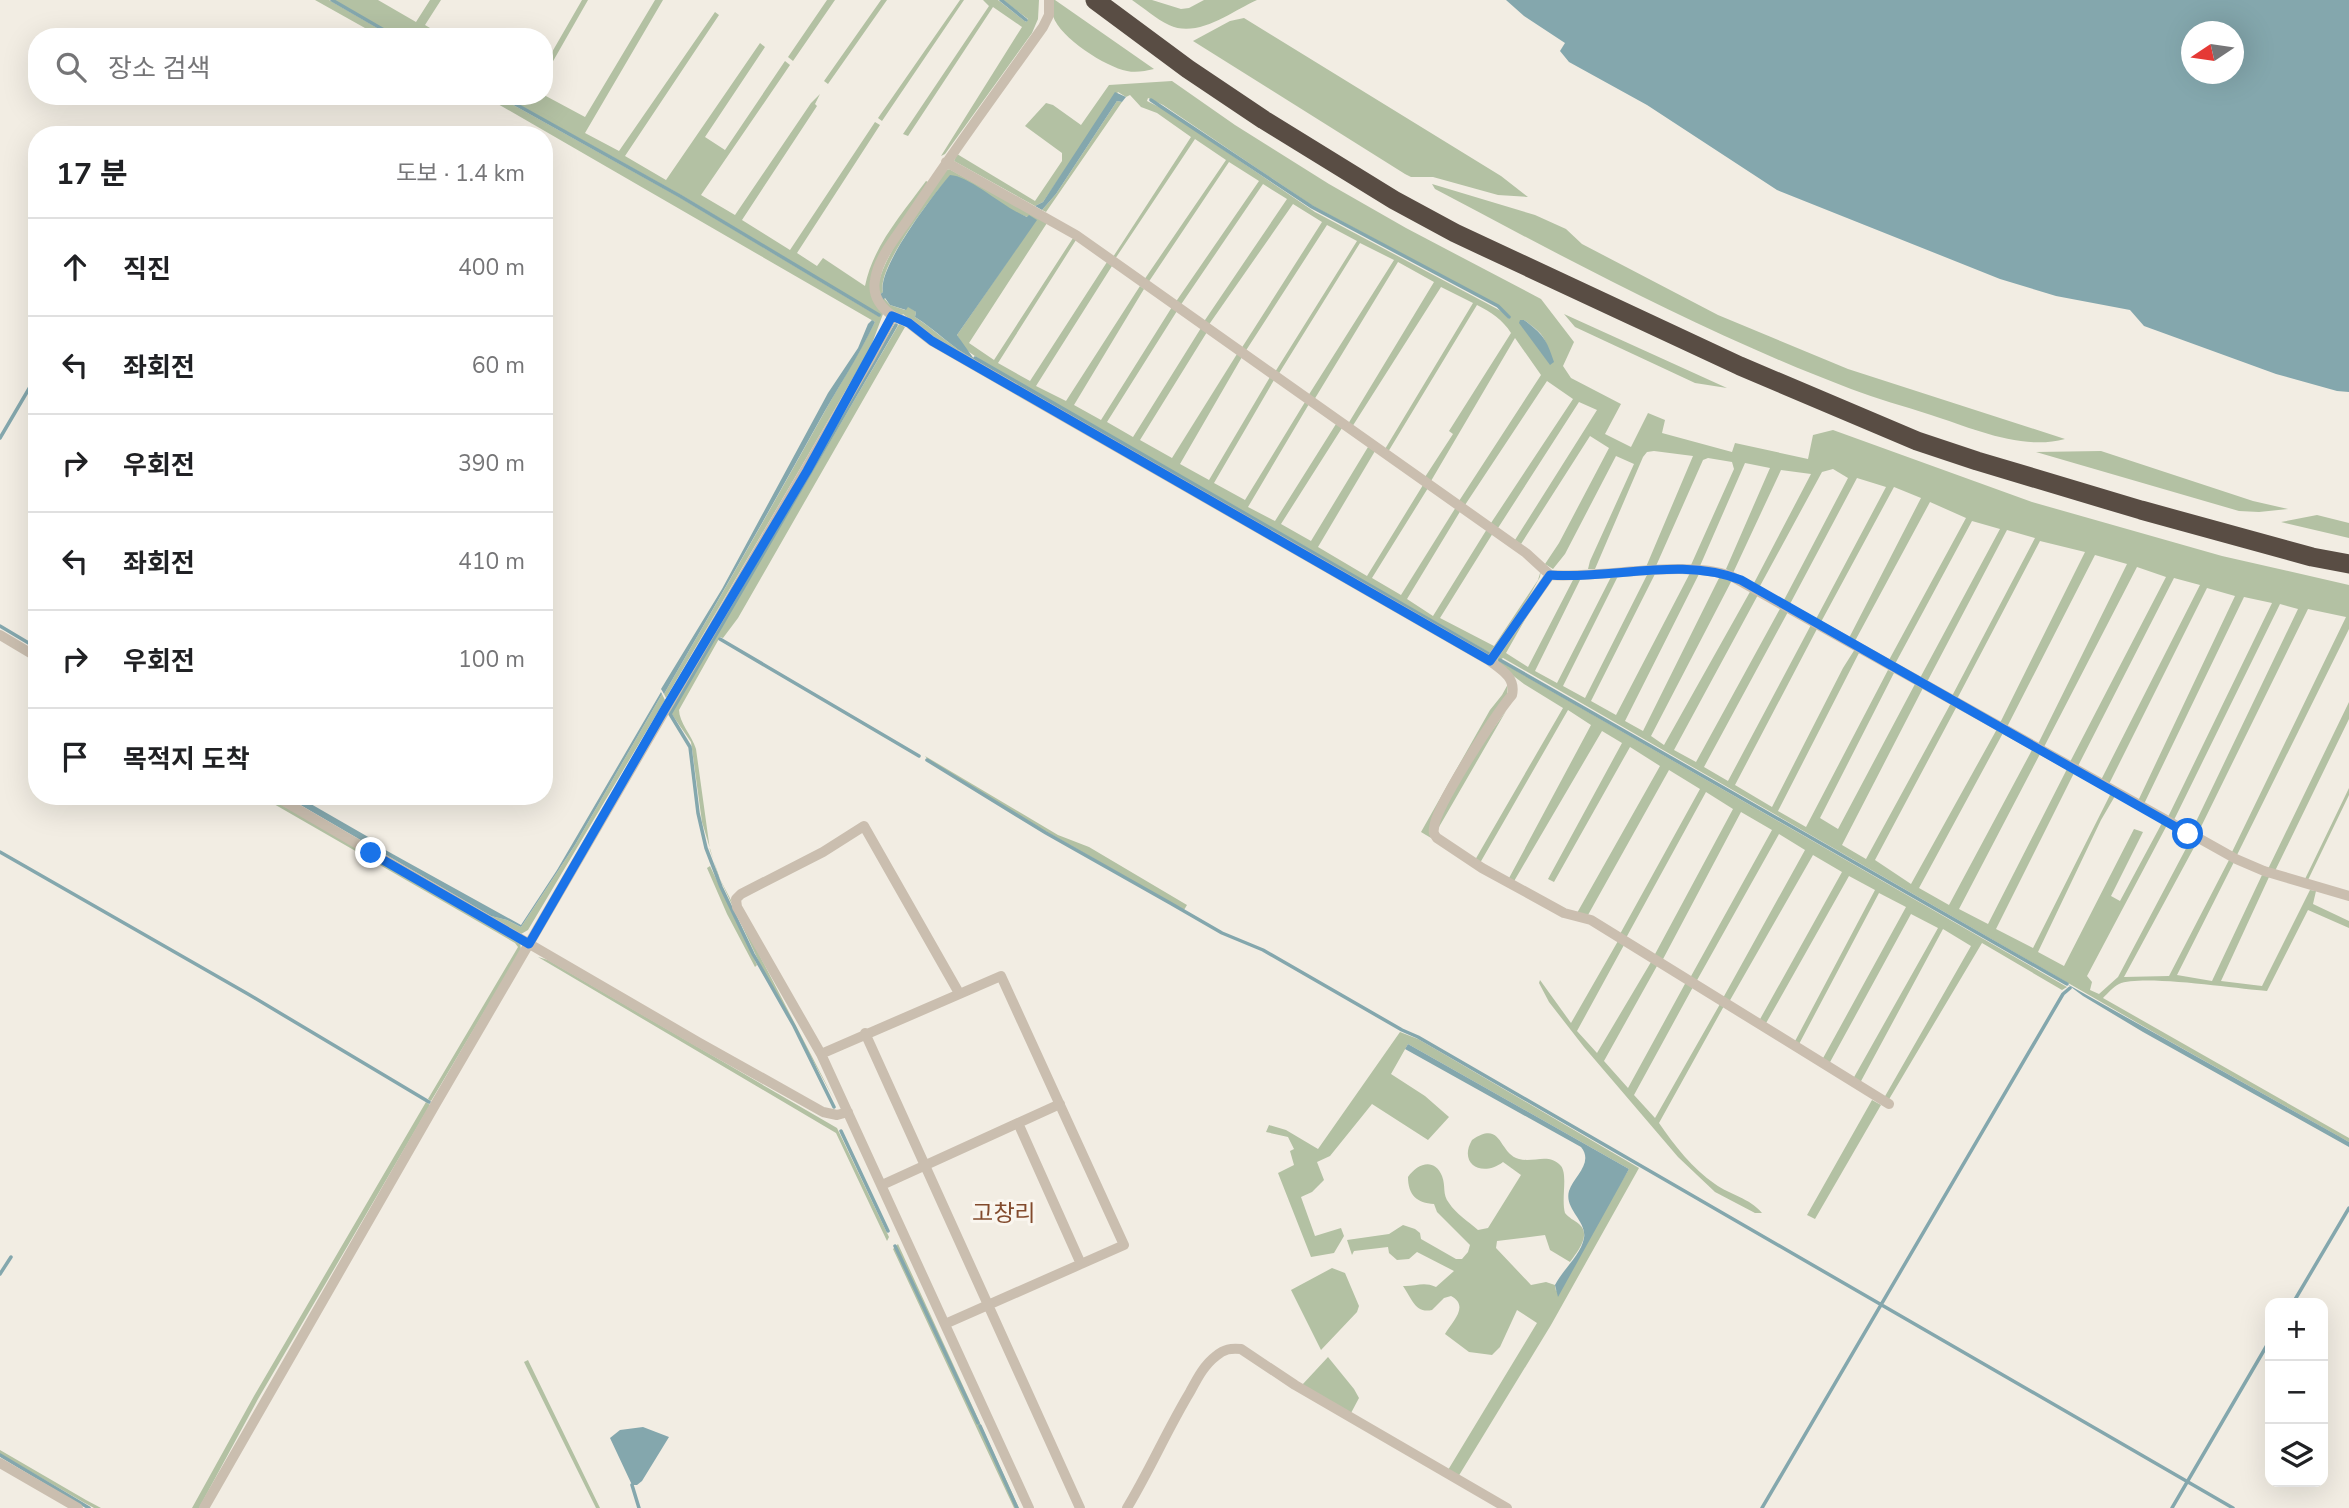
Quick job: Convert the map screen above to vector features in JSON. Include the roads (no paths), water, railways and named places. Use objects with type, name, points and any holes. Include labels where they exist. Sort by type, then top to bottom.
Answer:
[{"type":"highway","points":[[1095,0],[1188,69],[1264,120],[1394,200],[1455,233],[1728,361],[1917,441],[1977,461],[2141,510],[2312,557],[2349,564]]},
{"type":"street","points":[[1049,0],[1049,15],[1044,27],[947,162],[880,263],[874,289],[883,309],[909,323],[932,341],[1490,661],[1510,677],[1514,688],[1512,695],[1461,772],[1443,806],[1434,826],[1437,838],[1482,868],[1564,913],[1591,919],[1889,1104]]},
{"type":"street","points":[[947,162],[1076,235],[1434,490],[1526,552],[1550,575],[1680,570],[1716,571],[1731,576],[2236,859],[2264,872],[2349,896]]},
{"type":"street","points":[[204,1508],[663,712],[807,471],[892,316]]},
{"type":"street","points":[[1490,661],[1550,575]]},
{"type":"street","points":[[0,635],[28,651]]},
{"type":"street","points":[[290,805],[823,1112],[837,1115],[848,1112]]},
{"type":"street","points":[[959,993],[864,826],[823,852],[740,894],[736,899],[737,906],[821,1054],[1029,1508]]},
{"type":"street","points":[[821,1054],[1001,976],[1060,1104],[1124,1245],[945,1324]]},
{"type":"street","points":[[865,1033],[1080,1508]]},
{"type":"street","points":[[882,1185],[1060,1104]]},
{"type":"street","points":[[1018,1123],[1081,1264]]},
{"type":"street","points":[[1127,1508],[1167,1429],[1205,1368],[1213,1358],[1231,1348],[1241,1349],[1294,1385],[1507,1508]]},
{"type":"street","points":[[0,1463],[78,1508]]},
{"type":"water","points":[[1506,0],[2349,0],[2349,392],[2276,374],[2144,326],[2130,310],[2056,296],[2000,279],[1777,190],[1647,105],[1569,62],[1560,51],[1565,43],[1524,16]]},
{"type":"water","points":[[1115,92],[1126,97],[1122,102],[1117,101],[1056,194],[1042,210],[1035,206],[1043,202]]},
{"type":"water","points":[[950,175],[967,181],[1018,213],[1037,220],[957,335],[974,359],[915,317],[916,312],[908,307],[906,310],[890,305],[885,298],[881,302],[878,296],[883,292],[883,281],[897,250]]},
{"type":"water","points":[[872,320],[875,322],[861,348],[664,694],[661,689],[722,589],[828,393],[858,348]]},
{"type":"water","points":[[1524,320],[1544,338],[1554,362],[1550,365],[1519,323]]},
{"type":"water","points":[[661,692],[575,845],[521,927],[491,916],[300,805],[313,805],[370,838],[380,847],[521,925],[557,870]]},
{"type":"water","points":[[2067,984],[2349,1142],[2349,1147],[2143,1032]]},
{"type":"water","points":[[1408,1044],[1629,1169],[1558,1297],[1555,1285],[1584,1238],[1582,1226],[1568,1197],[1571,1185],[1584,1164],[1581,1147],[1405,1049]]},
{"type":"water","points":[[643,1427],[669,1437],[642,1481],[632,1485],[610,1438],[620,1430]]},
{"type":"waterway","points":[[332,0],[380,28]]},
{"type":"waterway","points":[[1001,0],[1026,20]]},
{"type":"waterway","points":[[1151,100],[1312,207],[1498,306],[1509,317]]},
{"type":"waterway","points":[[517,105],[680,196],[879,315]]},
{"type":"waterway","points":[[834,1107],[794,1026],[753,954],[721,887],[706,848],[698,813],[690,747],[670,714],[896,325]]},
{"type":"waterway","points":[[975,358],[1489,654]]},
{"type":"waterway","points":[[0,438],[28,390]]},
{"type":"waterway","points":[[0,626],[28,643]]},
{"type":"waterway","points":[[720,639],[919,756]]},
{"type":"waterway","points":[[1500,660],[2067,984]]},
{"type":"waterway","points":[[927,760],[1046,833],[1222,933],[1263,950],[1418,1037],[2233,1508]]},
{"type":"waterway","points":[[0,852],[248,994],[429,1102]]},
{"type":"waterway","points":[[1762,1508],[2063,994],[2070,988]]},
{"type":"waterway","points":[[841,1131],[888,1231]]},
{"type":"waterway","points":[[2296,1298],[2349,1208]]},
{"type":"waterway","points":[[895,1246],[978,1423]]},
{"type":"waterway","points":[[0,1274],[11,1257]]},
{"type":"waterway","points":[[2172,1508],[2265,1349]]},
{"type":"waterway","points":[[980,1426],[1017,1508]]},
{"type":"waterway","points":[[0,1455],[89,1508]]},
{"type":"waterway","points":[[632,1485],[639,1508]]},
{"type":"district","name":"고창리","points":[[1004,1213]]}]
